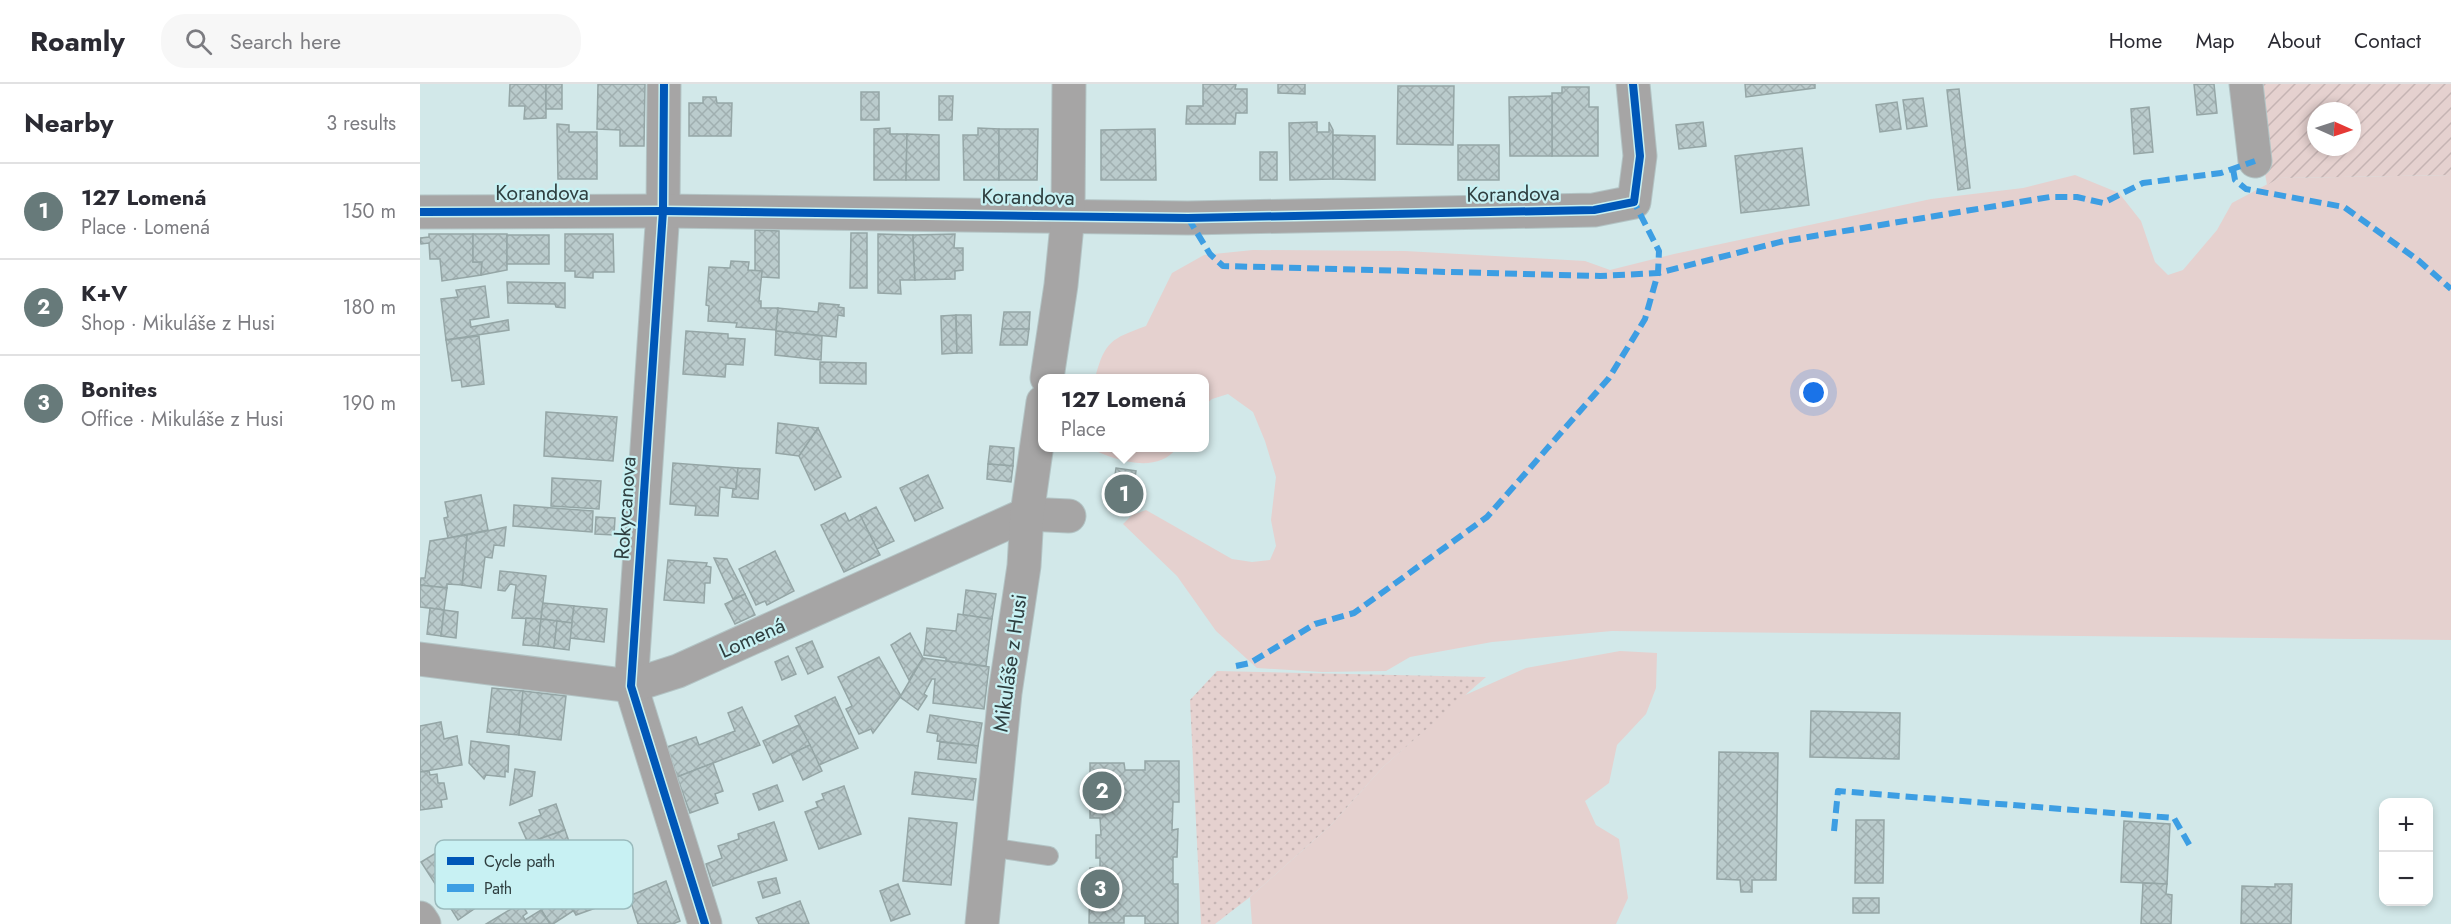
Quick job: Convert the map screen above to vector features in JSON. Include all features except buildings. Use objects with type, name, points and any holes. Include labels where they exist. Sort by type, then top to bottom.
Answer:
[{"type":"street","name":"Rokycanova","points":[[664,84],[663,211],[631,686],[705,924]]},
{"type":"street","points":[[1048,374],[1061,285],[1068,215],[1069,84]]},
{"type":"street","name":"Korandova","points":[[420,212],[663,211],[1188,218],[1594,210],[1634,202],[1640,156],[1633,84]]},
{"type":"street","points":[[2246,84],[2255,161]]},
{"type":"street","name":"Mikuláše z Husi","points":[[982,924],[1005,693],[1024,566],[1027,514],[1038,437]]},
{"type":"street","name":"Lomená","points":[[420,659],[631,686],[678,671],[1027,514],[1069,516]]},
{"type":"street","points":[[420,918],[424,924]]},
{"type":"lane","points":[[988,847],[1049,856]]},
{"type":"shaded area","points":[[2249,84],[2451,84],[2451,175],[2279,178],[2267,185]]},
{"type":"shaded area","points":[[2075,175],[2119,193],[2141,221],[2155,262],[2168,275],[2183,270],[2217,230],[2232,203],[2279,178],[2451,175],[2451,640],[1612,631],[1492,642],[1410,657],[1386,671],[1322,672],[1257,668],[1216,631],[1177,576],[1123,524],[1132,515],[1146,510],[1232,559],[1252,562],[1270,560],[1276,546],[1271,520],[1276,477],[1253,412],[1228,394],[1209,402],[1209,374],[1096,374],[1102,356],[1111,343],[1125,334],[1146,326],[1172,273],[1204,255],[1253,250],[1405,251],[1585,261],[1610,270],[1674,254],[1931,199],[2023,188]]},
{"type":"shaded area","points":[[1099,452],[1172,452],[1158,461],[1147,463],[1135,463]]},
{"type":"shaded area","points":[[1620,651],[1657,653],[1656,688],[1646,714],[1617,745],[1609,783],[1585,801],[1596,825],[1619,839],[1628,898],[1616,924],[1252,924],[1250,897],[1331,825],[1383,767],[1463,696],[1526,668]]},
{"type":"shaded area","points":[[1217,671],[1486,677],[1383,767],[1331,825],[1250,897],[1215,924],[1201,924],[1190,700]]},
{"type":"marked path","points":[[1188,218],[1210,254],[1223,266],[1600,276],[1658,273],[1784,241],[2050,197],[2077,197],[2103,203],[2143,183],[2221,173],[2255,161]]},
{"type":"marked path","points":[[2233,169],[2235,180],[2246,189],[2344,207],[2418,260],[2451,289]]},
{"type":"marked path","points":[[1236,666],[1250,663],[1315,624],[1354,613],[1487,517],[1609,378],[1645,319],[1658,273],[1659,251],[1634,202]]},
{"type":"marked path","points":[[1834,831],[1838,791],[2174,818],[2190,846]]},
{"type":"cycle path","points":[[664,84],[663,211],[631,686],[705,924]]},
{"type":"cycle path","points":[[420,212],[663,211],[1188,218],[1594,210],[1634,202],[1640,156],[1633,84]]},
{"type":"place","name":"127 Lomená","points":[[1124,494]]},
{"type":"place","name":"K+V","points":[[1102,791]]},
{"type":"place","name":"Bonites","points":[[1100,889]]}]
